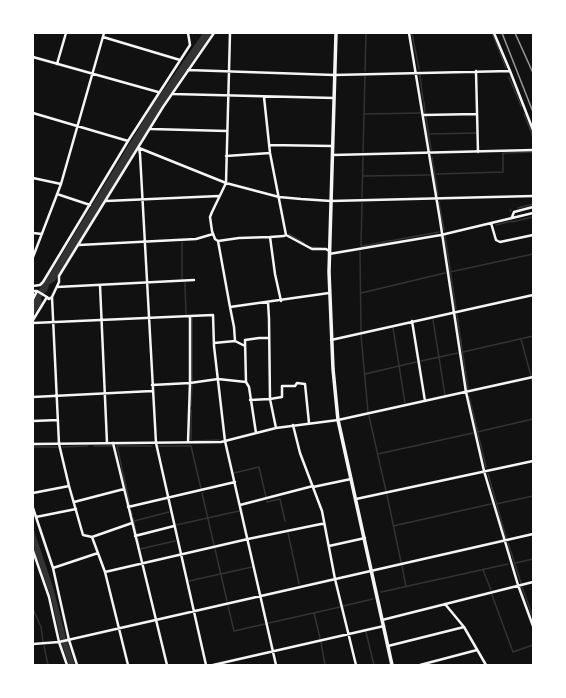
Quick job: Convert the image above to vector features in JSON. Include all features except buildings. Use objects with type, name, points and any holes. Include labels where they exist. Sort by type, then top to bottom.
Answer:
[{"type":"street","points":[[57,64],[66,33]]},
{"type":"street","points":[[33,257],[61,184],[104,33]]},
{"type":"street","points":[[33,286],[40,285],[43,282],[158,92],[190,45],[188,33]]},
{"type":"street","points":[[132,523],[92,536],[83,536],[59,444],[52,297],[59,282],[59,276],[78,245],[172,94],[214,33]]},
{"type":"street","points":[[230,33],[226,183],[210,217],[213,234],[215,239],[218,241],[234,327],[235,341]]},
{"type":"street","points":[[336,33],[329,252],[330,340],[338,420],[392,665]]},
{"type":"street","points":[[409,33],[437,198],[441,235],[466,392],[484,471],[504,541],[518,586],[533,626]]},
{"type":"street","points":[[494,33],[533,130]]},
{"type":"street","points":[[103,37],[180,60]]},
{"type":"street","points":[[33,57],[158,92]]},
{"type":"street","points":[[188,70],[334,75],[510,71]]},
{"type":"street","points":[[476,72],[478,152]]},
{"type":"street","points":[[172,94],[334,98]]},
{"type":"street","points":[[264,97],[270,152],[286,235]]},
{"type":"street","points":[[33,112],[128,141]]},
{"type":"street","points":[[423,115],[477,114]]},
{"type":"street","points":[[150,129],[227,131]]},
{"type":"street","points":[[269,144],[332,146]]},
{"type":"street","points":[[139,148],[226,183],[278,197],[331,202],[533,196]]},
{"type":"street","points":[[139,148],[156,443],[206,665]]},
{"type":"street","points":[[332,155],[533,150]]},
{"type":"street","points":[[226,156],[270,152]]},
{"type":"street","points":[[33,178],[61,184]]},
{"type":"street","points":[[57,194],[90,205]]},
{"type":"street","points":[[106,202],[219,196]]},
{"type":"street","points":[[511,218],[514,212],[533,207]]},
{"type":"street","points":[[218,241],[286,235],[312,249],[326,249],[329,252],[441,235],[533,213]]},
{"type":"street","points":[[491,223],[496,240],[500,242],[533,235]]},
{"type":"street","points":[[33,233],[42,234]]},
{"type":"street","points":[[78,245],[196,239],[213,234]]},
{"type":"street","points":[[270,237],[275,274],[282,300]]},
{"type":"street","points":[[57,287],[194,280]]},
{"type":"street","points":[[100,285],[107,443]]},
{"type":"street","points":[[33,291],[37,291],[49,299],[52,297]]},
{"type":"street","points":[[33,299],[37,291]]},
{"type":"street","points":[[230,307],[329,293]]},
{"type":"street","points":[[330,340],[533,295]]},
{"type":"street","points":[[33,320],[46,297]]},
{"type":"street","points":[[268,302],[270,399],[276,428]]},
{"type":"street","points":[[33,323],[213,315],[214,343],[225,441],[276,665]]},
{"type":"street","points":[[188,442],[190,316]]},
{"type":"street","points":[[412,321],[425,401]]},
{"type":"street","points":[[256,433],[249,387],[246,382],[245,340],[269,338]]},
{"type":"street","points":[[214,343],[235,341],[245,346]]},
{"type":"street","points":[[33,444],[221,442],[276,428],[338,420],[533,377]]},
{"type":"street","points":[[152,385],[190,383],[218,379],[246,382]]},
{"type":"street","points":[[250,400],[282,397],[282,386],[295,386],[297,383],[305,384],[309,423]]},
{"type":"street","points":[[33,397],[152,391]]},
{"type":"street","points":[[33,420],[58,420]]},
{"type":"street","points":[[293,425],[300,453],[322,511],[335,579],[356,665]]},
{"type":"street","points":[[114,443],[128,507],[167,665]]},
{"type":"street","points":[[356,500],[533,460]]},
{"type":"street","points":[[240,505],[313,486],[351,479]]},
{"type":"street","points":[[128,507],[235,482]]},
{"type":"street","points":[[33,493],[69,486]]},
{"type":"street","points":[[74,502],[124,489]]},
{"type":"street","points":[[33,508],[53,568],[68,640],[78,665]]},
{"type":"street","points":[[36,517],[76,509]]},
{"type":"street","points":[[105,572],[248,539],[324,524]]},
{"type":"street","points":[[135,536],[174,526]]},
{"type":"street","points":[[33,644],[60,642],[533,534]]},
{"type":"street","points":[[92,536],[105,572],[128,665]]},
{"type":"street","points":[[329,546],[364,538]]},
{"type":"street","points":[[33,551],[48,597],[67,665]]},
{"type":"street","points":[[53,568],[98,553]]},
{"type":"street","points":[[382,620],[533,582]]},
{"type":"street","points":[[445,604],[464,627],[486,665]]},
{"type":"street","points":[[213,665],[384,626]]},
{"type":"street","points":[[388,646],[464,627]]},
{"type":"street","points":[[420,665],[477,650]]},
{"type":"shaded area","points":[[203,33],[212,33],[162,106],[55,281],[50,284],[48,287],[49,288],[41,298],[42,303],[33,315],[33,303],[38,291],[50,274],[153,105]]},
{"type":"shaded area","points":[[33,527],[53,587],[75,665],[69,665],[61,642],[51,597],[33,547]]},
{"type":"waterway","points":[[365,71],[366,33]]},
{"type":"waterway","points":[[412,33],[419,69]]},
{"type":"waterway","points":[[492,33],[506,68]]},
{"type":"waterway","points":[[420,75],[423,100]]},
{"type":"waterway","points":[[363,152],[365,76]]},
{"type":"waterway","points":[[509,77],[521,106]]},
{"type":"waterway","points":[[424,102],[425,113]]},
{"type":"waterway","points":[[364,114],[420,113]]},
{"type":"waterway","points":[[524,114],[533,137]]},
{"type":"waterway","points":[[426,117],[431,150]]},
{"type":"waterway","points":[[430,134],[477,133]]},
{"type":"waterway","points":[[437,174],[503,172],[503,153],[533,152]]},
{"type":"waterway","points":[[362,198],[363,157]]},
{"type":"waterway","points":[[432,157],[438,195]]},
{"type":"waterway","points":[[363,176],[430,175]]},
{"type":"waterway","points":[[439,202],[444,230]]},
{"type":"waterway","points":[[361,246],[362,203]]},
{"type":"waterway","points":[[518,208],[533,204]]},
{"type":"waterway","points":[[496,225],[533,217]]},
{"type":"waterway","points":[[362,246],[439,232]]},
{"type":"waterway","points":[[289,234],[304,243]]},
{"type":"waterway","points":[[445,236],[456,309]]},
{"type":"waterway","points":[[182,242],[182,279]]},
{"type":"waterway","points":[[311,247],[321,248]]},
{"type":"waterway","points":[[360,251],[361,331]]},
{"type":"waterway","points":[[450,272],[533,254]]},
{"type":"waterway","points":[[361,293],[445,273]]},
{"type":"waterway","points":[[185,283],[186,314]]},
{"type":"waterway","points":[[457,315],[468,389]]},
{"type":"waterway","points":[[192,318],[192,381]]},
{"type":"waterway","points":[[433,320],[445,395]]},
{"type":"waterway","points":[[393,328],[405,403]]},
{"type":"waterway","points":[[361,335],[368,412]]},
{"type":"waterway","points":[[463,352],[533,336]]},
{"type":"waterway","points":[[521,339],[531,376]]},
{"type":"waterway","points":[[421,361],[458,353]]},
{"type":"waterway","points":[[365,374],[416,362]]},
{"type":"waterway","points":[[532,380],[533,384]]},
{"type":"waterway","points":[[191,406],[192,385]]},
{"type":"waterway","points":[[469,396],[486,467]]},
{"type":"waterway","points":[[191,410],[191,440]]},
{"type":"waterway","points":[[369,416],[386,491]]},
{"type":"waterway","points":[[477,432],[533,419]]},
{"type":"waterway","points":[[378,454],[473,433]]},
{"type":"waterway","points":[[193,441],[219,440]]},
{"type":"waterway","points":[[62,447],[88,446]]},
{"type":"waterway","points":[[94,446],[112,446]]},
{"type":"waterway","points":[[130,505],[117,446],[152,446]]},
{"type":"waterway","points":[[158,446],[191,446],[201,489]]},
{"type":"waterway","points":[[34,447],[57,447]]},
{"type":"waterway","points":[[234,473],[259,467],[266,497]]},
{"type":"waterway","points":[[488,474],[506,537]]},
{"type":"waterway","points":[[202,493],[214,545]]},
{"type":"waterway","points":[[387,495],[401,562]]},
{"type":"waterway","points":[[496,504],[533,496]]},
{"type":"waterway","points":[[267,501],[280,499],[285,521]]},
{"type":"waterway","points":[[393,526],[491,504]]},
{"type":"waterway","points":[[131,511],[132,515]]},
{"type":"waterway","points":[[176,525],[239,511]]},
{"type":"waterway","points":[[134,521],[169,512]]},
{"type":"waterway","points":[[133,518],[136,533],[143,533]]},
{"type":"waterway","points":[[288,533],[299,584]]},
{"type":"waterway","points":[[138,539],[139,545]]},
{"type":"waterway","points":[[140,549],[175,541]]},
{"type":"waterway","points":[[508,543],[521,583]]},
{"type":"waterway","points":[[215,549],[227,601]]},
{"type":"waterway","points":[[515,563],[533,559]]},
{"type":"waterway","points":[[381,592],[508,564]]},
{"type":"waterway","points":[[402,566],[406,587]]},
{"type":"waterway","points":[[189,581],[252,567]]},
{"type":"waterway","points":[[483,570],[491,590]]},
{"type":"waterway","points":[[522,587],[533,617]]},
{"type":"waterway","points":[[492,595],[513,652],[533,645]]},
{"type":"waterway","points":[[343,606],[373,599]]},
{"type":"waterway","points":[[228,606],[234,631],[265,624]]},
{"type":"waterway","points":[[269,623],[340,607]]},
{"type":"waterway","points":[[33,609],[41,627],[43,642]]},
{"type":"waterway","points":[[314,613],[320,638]]},
{"type":"waterway","points":[[366,632],[374,665]]},
{"type":"waterway","points":[[321,642],[325,665]]},
{"type":"waterway","points":[[44,646],[48,665]]},
{"type":"railway","points":[[502,33],[533,112]]},
{"type":"railway","points":[[515,33],[533,73]]}]
